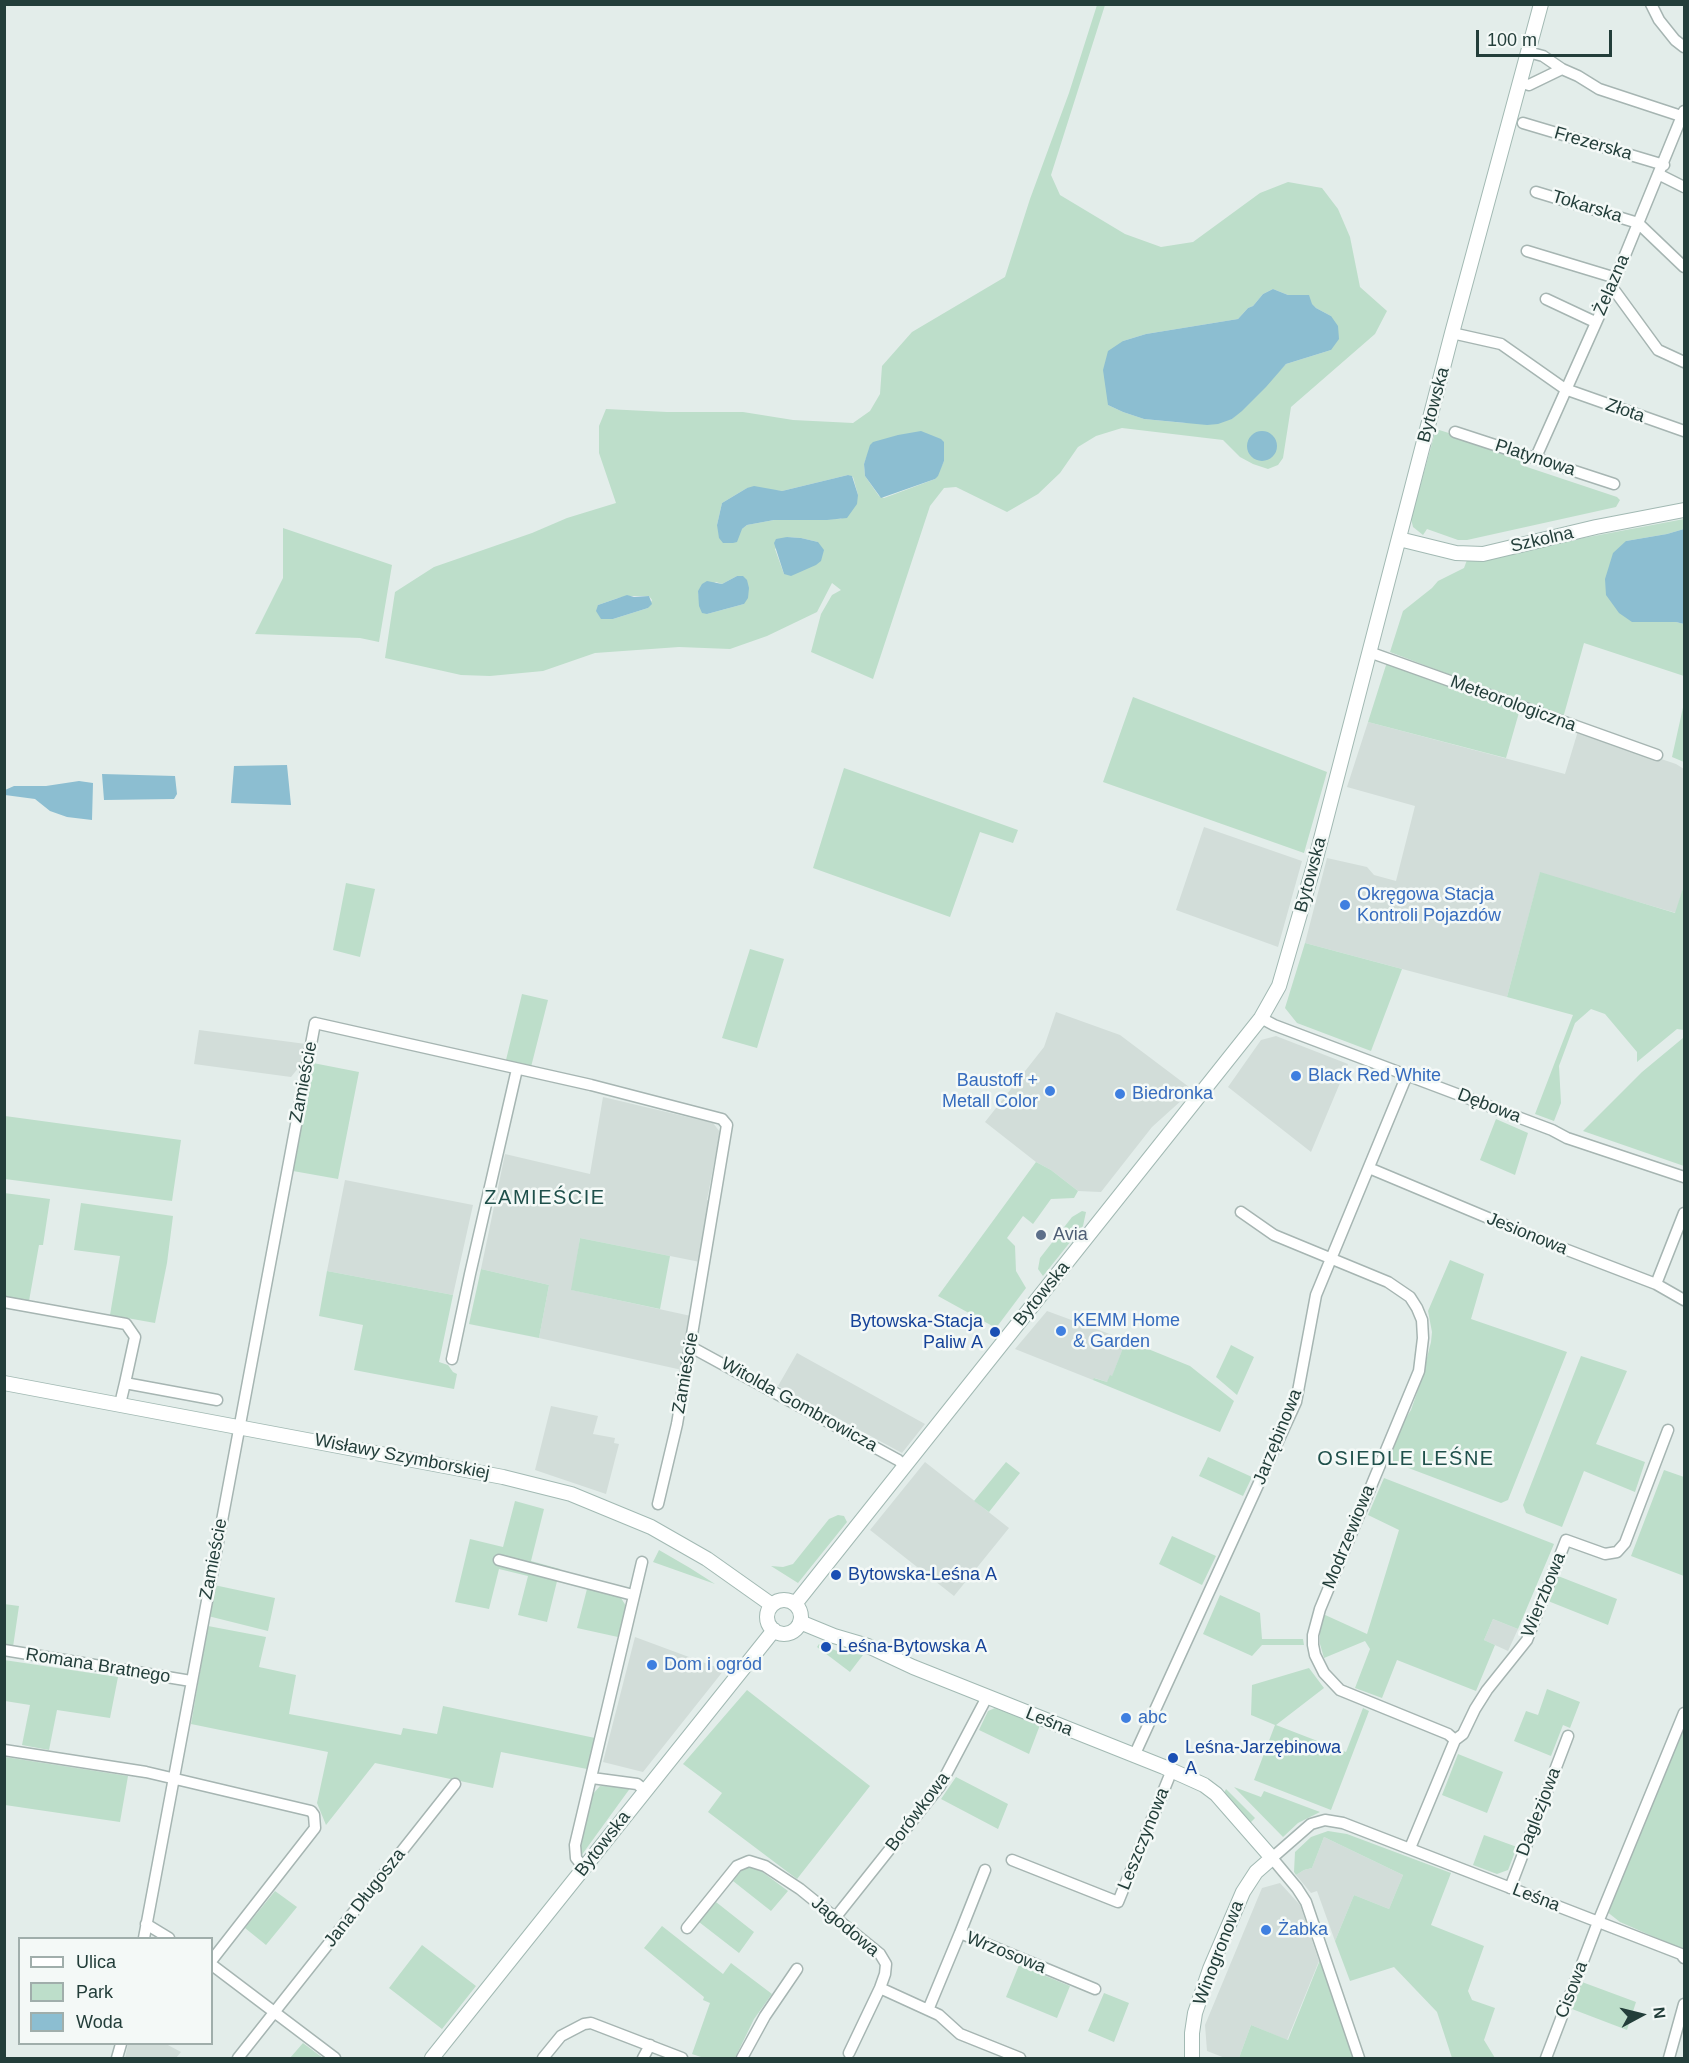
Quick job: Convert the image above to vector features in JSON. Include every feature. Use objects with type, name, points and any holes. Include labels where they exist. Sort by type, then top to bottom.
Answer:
[{"type":"main road","name":"Bytowska","points":[[795,1604],[1262,1018],[1279,986],[1540,4]]},
{"type":"main road","name":"Szkolna","points":[[1399,539],[1456,553],[1483,554],[1596,527],[1684,510]]},
{"type":"main road","name":"Wisławy Szymborskiej","points":[[4,1383],[502,1477],[571,1494],[651,1527],[707,1558],[772,1605]]},
{"type":"main road","points":[[783,1600],[795,1604],[801,1614],[796,1629],[789,1633],[774,1630],[768,1618],[772,1605],[783,1600]]},
{"type":"main road","name":"Leśna","points":[[800,1622],[868,1646],[913,1667],[1172,1770],[1204,1785],[1272,1858]]},
{"type":"main road","name":"Bytowska","points":[[432,2058],[774,1630]]},
{"type":"main road","name":"Winogronowa","points":[[1192,2058],[1195,2013],[1210,1969],[1243,1892],[1256,1872],[1272,1858]]},
{"type":"street","points":[[1651,4],[1659,20],[1675,40],[1684,47]]},
{"type":"street","points":[[1528,52],[1543,56],[1599,89],[1684,114]]},
{"type":"street","points":[[1520,82],[1529,85],[1562,69]]},
{"type":"street","name":"Żelazna","points":[[1536,457],[1614,283],[1684,114]]},
{"type":"street","name":"Frezerska","points":[[1523,123],[1662,170],[1684,188]]},
{"type":"street","name":"Tokarska","points":[[1536,192],[1638,223]]},
{"type":"street","points":[[1638,223],[1684,267]]},
{"type":"street","points":[[1527,251],[1614,283],[1658,350],[1684,362]]},
{"type":"street","points":[[1546,299],[1595,322]]},
{"type":"street","name":"Złota","points":[[1452,333],[1501,344],[1565,389],[1684,431]]},
{"type":"street","name":"Platynowa","points":[[1455,432],[1614,484]]},
{"type":"street","name":"Meteorologiczna","points":[[1369,652],[1657,755]]},
{"type":"street","name":"Dębowa","points":[[1262,1018],[1274,1025],[1567,1138],[1684,1178]]},
{"type":"street","name":"Zamieście","points":[[144,1937],[315,1023],[702,1113],[722,1119],[727,1125],[678,1424],[657,1504]]},
{"type":"street","points":[[452,1359],[517,1069]]},
{"type":"street","name":"Jarzębinowa","points":[[1134,1756],[1296,1402],[1312,1308],[1330,1259],[1407,1075]]},
{"type":"street","name":"Jesionowa","points":[[1369,1168],[1536,1238],[1656,1284],[1684,1300]]},
{"type":"street","name":"Modrzewiowa","points":[[1241,1212],[1274,1235],[1400,1288],[1410,1297],[1422,1320],[1423,1338],[1419,1371],[1414,1386],[1377,1468],[1320,1609],[1313,1635],[1315,1655],[1324,1673],[1340,1690],[1448,1734],[1455,1740]]},
{"type":"street","points":[[1656,1284],[1684,1213]]},
{"type":"street","points":[[4,1302],[126,1324],[135,1337],[120,1404]]},
{"type":"street","name":"Witolda Gombrowicza","points":[[691,1347],[905,1466]]},
{"type":"street","points":[[125,1383],[217,1400]]},
{"type":"street","name":"Wierzbowa","points":[[1455,1740],[1463,1734],[1487,1690],[1527,1640],[1566,1540],[1605,1554],[1617,1552],[1625,1543],[1668,1430]]},
{"type":"street","points":[[499,1560],[633,1594]]},
{"type":"street","points":[[584,1868],[576,1858],[575,1845],[642,1562]]},
{"type":"street","name":"Romana Bratnego","points":[[4,1650],[191,1681]]},
{"type":"street","name":"Borówkowa","points":[[835,1918],[940,1786],[987,1697]]},
{"type":"street","points":[[1598,1922],[1684,1713]]},
{"type":"street","name":"Daglezjowa","points":[[1510,1888],[1568,1737]]},
{"type":"street","points":[[1410,1848],[1455,1740]]},
{"type":"street","points":[[4,1750],[146,1772],[311,1811],[316,1822],[312,1833],[213,1959]]},
{"type":"street","name":"Leszczynowa","points":[[1012,1860],[1118,1902],[1172,1770]]},
{"type":"street","points":[[592,1778],[637,1784],[646,1791]]},
{"type":"street","name":"Jana Długosza","points":[[237,2058],[276,2012],[455,1784]]},
{"type":"street","name":"Leśna","points":[[1359,2058],[1306,1902],[1298,1888],[1272,1858],[1311,1824],[1324,1820],[1343,1823],[1410,1848],[1681,1954],[1684,1958]]},
{"type":"street","name":"Jagodowa","points":[[687,1928],[736,1866],[749,1861],[765,1866],[800,1889],[880,1954],[886,1964],[880,1988],[849,2053]]},
{"type":"street","points":[[960,1933],[985,1870]]},
{"type":"street","name":"Cisowa","points":[[1546,2058],[1598,1922]]},
{"type":"street","points":[[146,1924],[167,1937]]},
{"type":"street","name":"Wrzosowa","points":[[928,2010],[960,1933],[1095,1989]]},
{"type":"street","points":[[213,1966],[335,2058]]},
{"type":"street","points":[[742,2058],[765,2016],[797,1969]]},
{"type":"street","points":[[880,1988],[939,2015],[960,2034],[1020,2058]]},
{"type":"street","points":[[1669,2058],[1684,2004]]},
{"type":"street","points":[[543,2058],[561,2036],[584,2024],[591,2023],[682,2058]]},
{"type":"street","points":[[644,2058],[650,2045]]},
{"type":"shaded area","points":[[1368,722],[1565,774],[1578,731],[1676,764],[1684,769],[1684,885],[1676,913],[1540,873],[1507,997],[1305,943],[1327,858],[1367,867],[1374,875],[1396,881],[1415,806],[1347,787]]},
{"type":"shaded area","points":[[1204,827],[1302,861],[1278,947],[1176,910]]},
{"type":"shaded area","points":[[1056,1012],[1120,1035],[1193,1090],[1152,1127],[1101,1192],[1078,1191],[985,1122],[1044,1047]]},
{"type":"shaded area","points":[[199,1030],[306,1044],[303,1062],[291,1077],[194,1064]]},
{"type":"shaded area","points":[[1276,1036],[1348,1064],[1311,1152],[1228,1087],[1261,1040]]},
{"type":"shaded area","points":[[603,1097],[713,1123],[720,1132],[707,1200],[711,1201],[700,1262],[580,1238],[572,1290],[691,1316],[682,1370],[539,1338],[549,1285],[481,1269],[505,1154],[590,1174]]},
{"type":"shaded area","points":[[345,1180],[473,1205],[453,1295],[327,1271]]},
{"type":"shaded area","points":[[1047,1311],[1126,1340],[1112,1377],[1107,1382],[1095,1378],[1093,1380],[1015,1349]]},
{"type":"shaded area","points":[[797,1353],[925,1424],[902,1453],[778,1386]]},
{"type":"shaded area","points":[[551,1406],[598,1416],[593,1434],[615,1438],[614,1443],[619,1444],[606,1494],[535,1470]]},
{"type":"shaded area","points":[[925,1462],[1009,1528],[954,1596],[870,1530]]},
{"type":"shaded area","points":[[1493,1619],[1518,1629],[1508,1651],[1484,1640]]},
{"type":"shaded area","points":[[635,1637],[724,1670],[643,1772],[603,1762]]},
{"type":"shaded area","points":[[1324,1837],[1403,1875],[1389,1909],[1354,1895],[1335,1941],[1317,1891],[1311,1893],[1296,1875],[1312,1868]]},
{"type":"shaded area","points":[[1280,1883],[1300,1905],[1319,1961],[1287,2040],[1251,2025],[1239,2058],[1225,2058],[1207,2051],[1205,2025],[1262,1888]]},
{"type":"shaded area","points":[[128,2045],[168,2045],[181,2052],[176,2058],[125,2058]]},
{"type":"green space","points":[[1097,5],[1105,5],[1051,175],[1060,195],[1125,234],[1161,247],[1193,242],[1260,193],[1288,182],[1322,188],[1338,209],[1350,237],[1360,287],[1387,311],[1375,334],[1291,407],[1283,458],[1278,465],[1268,469],[1253,464],[1240,457],[1223,440],[1122,428],[1096,436],[1078,447],[1060,473],[1038,494],[1007,512],[956,487],[944,488],[930,506],[873,679],[811,652],[821,614],[832,595],[841,590],[832,583],[817,612],[767,636],[730,649],[679,647],[595,653],[543,671],[490,676],[461,675],[385,658],[395,592],[434,567],[532,533],[567,518],[616,503],[599,453],[599,426],[606,409],[743,412],[793,420],[853,423],[870,411],[880,394],[882,366],[912,332],[1005,277],[1030,199],[1069,93]],"holes":[[[1273,289],[1288,295],[1302,296],[1316,308],[1331,316],[1331,350],[1286,364],[1232,419],[1185,423],[1144,419],[1108,405],[1123,341],[1146,334],[1238,319],[1263,294]],[[867,456],[944,461],[935,479],[884,498],[879,496],[865,476],[864,464]],[[848,475],[853,477],[858,495],[841,519],[774,520],[747,525],[742,529],[717,525],[722,503],[747,488],[782,491]],[[787,537],[818,542],[784,574],[775,549]],[[737,576],[744,604],[707,614],[698,591],[716,582],[722,584]],[[632,596],[649,596],[652,600],[648,608],[613,619],[598,605]]]},
{"type":"green space","points":[[1436,429],[1522,456],[1524,466],[1617,497],[1620,500],[1616,507],[1467,540],[1458,540],[1427,529],[1423,535],[1413,527],[1411,519]]},
{"type":"green space","points":[[1684,519],[1684,529],[1626,541],[1632,622],[1684,624],[1684,676],[1584,643],[1563,718],[1390,652],[1403,611],[1438,581],[1464,568],[1467,560]]},
{"type":"green space","points":[[283,528],[392,565],[379,642],[360,638],[255,634],[283,578]]},
{"type":"green space","points":[[1387,662],[1520,709],[1506,758],[1368,722]]},
{"type":"green space","points":[[1133,697],[1327,772],[1304,853],[1103,782]]},
{"type":"green space","points":[[1684,703],[1684,762],[1672,757]]},
{"type":"green space","points":[[844,768],[1018,830],[1013,843],[980,832],[950,917],[813,868]]},
{"type":"green space","points":[[1540,872],[1675,913],[1684,885],[1684,1030],[1677,1029],[1637,1062],[1637,1052],[1605,1014],[1591,1009],[1575,1023],[1559,1066],[1561,1103],[1554,1121],[1535,1114],[1573,1015],[1507,997]]},
{"type":"green space","points":[[346,883],[375,889],[360,957],[333,950]]},
{"type":"green space","points":[[1305,943],[1402,969],[1371,1051],[1297,1023],[1285,1008]]},
{"type":"green space","points":[[750,949],[784,959],[757,1048],[722,1038]]},
{"type":"green space","points":[[522,994],[548,1000],[531,1067],[506,1060]]},
{"type":"green space","points":[[1683,1038],[1684,1166],[1583,1131],[1642,1072]]},
{"type":"green space","points":[[313,1063],[359,1072],[338,1179],[293,1171]]},
{"type":"green space","points":[[5,1116],[181,1140],[172,1201],[5,1179]]},
{"type":"green space","points":[[1496,1119],[1528,1133],[1515,1175],[1480,1160]]},
{"type":"green space","points":[[1036,1162],[1051,1170],[1078,1191],[1074,1198],[1051,1199],[1033,1224],[1023,1216],[1007,1238],[1015,1246],[1016,1271],[1026,1288],[996,1328],[938,1296]]},
{"type":"green space","points":[[4,1193],[50,1199],[43,1245],[39,1245],[29,1301],[5,1296]]},
{"type":"green space","points":[[81,1203],[173,1216],[167,1263],[155,1323],[110,1315],[120,1256],[74,1250]]},
{"type":"green space","points":[[1082,1211],[1086,1212],[1083,1226],[1043,1276],[1038,1269],[1040,1258],[1072,1217]]},
{"type":"green space","points":[[580,1238],[670,1256],[660,1309],[571,1290]]},
{"type":"green space","points":[[1450,1260],[1484,1274],[1471,1319],[1567,1352],[1508,1500],[1501,1503],[1390,1461],[1399,1429],[1411,1410],[1421,1381],[1432,1332],[1428,1311]]},
{"type":"green space","points":[[481,1269],[549,1285],[539,1338],[469,1324]]},
{"type":"green space","points":[[327,1271],[453,1295],[439,1362],[448,1365],[457,1374],[454,1389],[354,1370],[363,1325],[319,1316]]},
{"type":"green space","points":[[1126,1340],[1190,1366],[1234,1401],[1220,1432],[1093,1380],[1094,1378],[1107,1382],[1110,1375],[1112,1376]]},
{"type":"green space","points":[[1231,1345],[1254,1357],[1237,1395],[1216,1377]]},
{"type":"green space","points":[[1581,1356],[1627,1371],[1596,1444],[1645,1462],[1635,1492],[1584,1471],[1562,1527],[1526,1513],[1523,1505]]},
{"type":"green space","points":[[1208,1457],[1252,1477],[1243,1496],[1199,1476]]},
{"type":"green space","points":[[1006,1462],[1020,1473],[989,1512],[974,1501]]},
{"type":"green space","points":[[1664,1470],[1684,1477],[1684,1576],[1631,1556]]},
{"type":"green space","points":[[1384,1478],[1554,1544],[1518,1629],[1493,1619],[1484,1640],[1495,1645],[1476,1691],[1397,1660],[1382,1698],[1355,1688],[1370,1649],[1365,1641],[1324,1658],[1320,1644],[1323,1614],[1367,1634],[1399,1530],[1368,1515]]},
{"type":"green space","points":[[515,1501],[544,1509],[531,1561],[560,1569],[547,1622],[518,1615],[528,1576],[499,1569],[489,1609],[455,1602],[470,1539],[503,1547]]},
{"type":"green space","points":[[838,1515],[844,1516],[847,1522],[798,1583],[771,1566],[783,1567],[793,1564],[829,1519]]},
{"type":"green space","points":[[1172,1536],[1216,1556],[1202,1585],[1159,1564]]},
{"type":"green space","points":[[659,1550],[690,1568],[715,1584],[653,1562]]},
{"type":"green space","points":[[1558,1576],[1617,1599],[1608,1625],[1548,1601]]},
{"type":"green space","points":[[214,1585],[275,1598],[268,1631],[208,1616]]},
{"type":"green space","points":[[587,1589],[621,1598],[626,1606],[618,1637],[577,1628]]},
{"type":"green space","points":[[1220,1595],[1260,1613],[1262,1639],[1303,1639],[1304,1645],[1262,1645],[1252,1656],[1203,1634]]},
{"type":"green space","points":[[4,1604],[19,1606],[13,1647],[5,1646]]},
{"type":"green space","points":[[208,1626],[266,1637],[259,1667],[296,1675],[289,1714],[401,1735],[403,1728],[437,1734],[443,1706],[595,1738],[587,1769],[501,1752],[493,1788],[375,1763],[326,1825],[317,1803],[328,1752],[191,1724]]},
{"type":"green space","points":[[819,1644],[840,1652],[863,1655],[850,1672],[817,1647]]},
{"type":"green space","points":[[4,1660],[118,1677],[110,1718],[57,1710],[49,1750],[22,1745],[30,1705],[5,1701]]},
{"type":"green space","points":[[1309,1668],[1324,1688],[1276,1725],[1346,1752],[1363,1708],[1369,1711],[1331,1810],[1254,1780],[1275,1725],[1251,1715],[1252,1685]]},
{"type":"green space","points":[[1547,1689],[1580,1702],[1570,1728],[1563,1725],[1551,1756],[1514,1741],[1526,1711],[1538,1715]]},
{"type":"green space","points":[[747,1690],[870,1786],[797,1879],[708,1812],[722,1793],[683,1764]]},
{"type":"green space","points":[[995,1708],[1040,1725],[1029,1754],[979,1730],[988,1711]]},
{"type":"green space","points":[[1684,1723],[1684,1950],[1620,1922],[1606,1911]]},
{"type":"green space","points":[[1458,1754],[1503,1772],[1487,1813],[1442,1795]]},
{"type":"green space","points":[[5,1757],[128,1776],[120,1822],[5,1805]]},
{"type":"green space","points":[[956,1777],[1008,1804],[998,1829],[941,1799]]},
{"type":"green space","points":[[600,1786],[631,1787],[581,1856],[580,1843],[592,1795]]},
{"type":"green space","points":[[1234,1787],[1261,1797],[1264,1791],[1320,1812],[1298,1823],[1283,1837]]},
{"type":"green space","points":[[1226,1789],[1255,1818],[1248,1825],[1223,1795]]},
{"type":"green space","points":[[1328,1831],[1347,1834],[1451,1873],[1431,1925],[1484,1946],[1468,1991],[1472,2000],[1495,2008],[1484,2040],[1495,2058],[1452,2058],[1437,2012],[1394,1967],[1350,1981],[1335,1941],[1354,1895],[1389,1909],[1403,1875],[1324,1837],[1312,1868],[1296,1875],[1294,1872],[1295,1852],[1311,1837]]},
{"type":"green space","points":[[1484,1835],[1517,1847],[1508,1870],[1497,1874],[1473,1865]]},
{"type":"green space","points":[[753,1865],[788,1891],[771,1911],[733,1881],[745,1866]]},
{"type":"green space","points":[[275,1891],[297,1907],[266,1945],[245,1928]]},
{"type":"green space","points":[[716,1902],[754,1932],[739,1953],[699,1922]]},
{"type":"green space","points":[[662,1926],[723,1974],[731,1963],[772,1994],[754,2019],[735,2058],[704,2058],[692,2054],[710,2003],[703,2000],[704,1997],[644,1948]]},
{"type":"green space","points":[[422,1945],[476,1986],[442,2029],[389,1988]]},
{"type":"green space","points":[[1320,1960],[1355,2058],[1239,2058],[1251,2025],[1288,2040]]},
{"type":"green space","points":[[1019,1965],[1070,1986],[1057,2018],[1006,1997]]},
{"type":"green space","points":[[1582,1982],[1636,2002],[1627,2030],[1572,2009]]},
{"type":"green space","points":[[1104,1993],[1129,2003],[1114,2042],[1088,2031]]},
{"type":"green space","points":[[303,2043],[323,2058],[290,2058]]},
{"type":"water","points":[[1273,289],[1288,295],[1309,295],[1316,308],[1331,316],[1338,326],[1339,339],[1331,350],[1286,364],[1242,411],[1232,419],[1218,424],[1144,419],[1108,405],[1103,370],[1108,351],[1123,341],[1146,334],[1238,319],[1263,294]]},
{"type":"water","points":[[921,431],[944,442],[944,461],[938,476],[881,498],[865,476],[864,464],[870,445],[873,442],[898,435]]},
{"type":"water","points":[[1262,431],[1273,435],[1277,446],[1273,457],[1262,461],[1251,457],[1247,446],[1251,435]]},
{"type":"water","points":[[848,475],[852,476],[858,495],[857,504],[847,518],[774,520],[747,525],[742,529],[737,542],[723,543],[719,538],[717,525],[722,503],[747,488],[754,486],[782,491]]},
{"type":"water","points":[[1684,529],[1684,624],[1632,622],[1619,613],[1606,595],[1605,579],[1613,553],[1626,541]]},
{"type":"water","points":[[787,537],[818,542],[824,550],[821,561],[791,576],[784,574],[774,543],[776,539]]},
{"type":"water","points":[[737,576],[743,576],[747,580],[749,588],[748,598],[744,604],[707,614],[702,613],[698,591],[702,584],[707,581],[722,584]]},
{"type":"water","points":[[627,595],[649,596],[652,604],[648,608],[613,619],[601,619],[596,611],[598,605]]},
{"type":"water","points":[[287,765],[291,805],[231,803],[234,766]]},
{"type":"water","points":[[102,774],[175,776],[177,794],[174,799],[104,800]]},
{"type":"water","points":[[79,781],[93,783],[92,820],[67,817],[50,811],[35,799],[5,795],[5,790],[14,786],[46,786]]},
{"type":"place","name":"Okręgowa Stacja Kontroli Pojazdów","points":[[1345,905]]},
{"type":"place","name":"Black Red White","points":[[1296,1076]]},
{"type":"place","name":"Baustoff + Metall Color","points":[[1050,1091]]},
{"type":"place","name":"Biedronka","points":[[1120,1094]]},
{"type":"place","name":"Avia","points":[[1041,1235]]},
{"type":"place","name":"KEMM Home & Garden","points":[[1061,1331]]},
{"type":"place","name":"Bytowska-Stacja Paliw A","points":[[995,1332]]},
{"type":"place","name":"Bytowska-Leśna A","points":[[836,1575]]},
{"type":"place","name":"Leśna-Bytowska A","points":[[826,1647]]},
{"type":"place","name":"Dom i ogród","points":[[652,1665]]},
{"type":"place","name":"abc","points":[[1126,1718]]},
{"type":"place","name":"Leśna-Jarzębinowa A","points":[[1173,1758]]},
{"type":"place","name":"Żabka","points":[[1266,1930]]},
{"type":"district","name":"ZAMIEŚCIE","points":[[545,1198]]},
{"type":"district","name":"OSIEDLE LEŚNE","points":[[1406,1459]]}]
